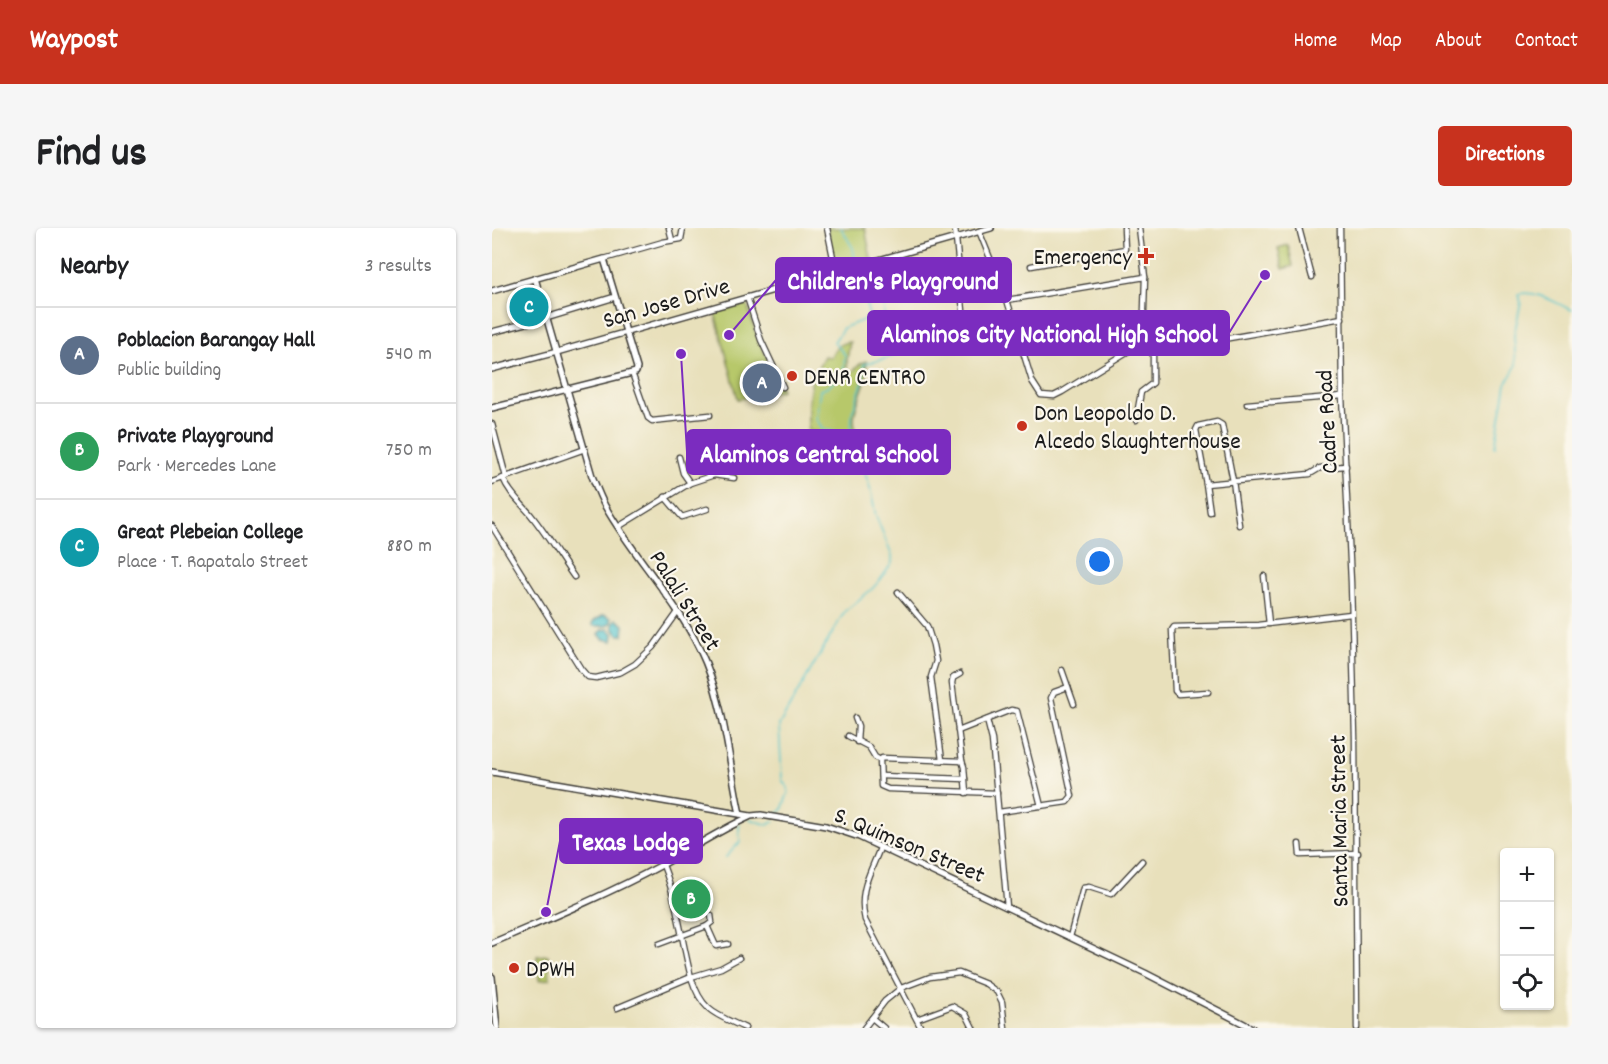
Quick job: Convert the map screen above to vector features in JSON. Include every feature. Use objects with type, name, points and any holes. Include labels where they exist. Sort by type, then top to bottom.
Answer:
[{"type":"street","points":[[669,228],[672,240]]},
{"type":"street","points":[[492,291],[681,239],[683,228]]},
{"type":"street","points":[[827,228],[836,272]]},
{"type":"street","points":[[955,228],[964,321]]},
{"type":"street","name":"San Jose Drive","points":[[492,369],[991,228]]},
{"type":"street","points":[[1031,266],[1125,249],[1124,228]]},
{"type":"street","points":[[1139,228],[1145,277],[1143,342]]},
{"type":"street","points":[[1299,228],[1312,277]]},
{"type":"street","name":"Cadre Road","points":[[1340,228],[1342,396],[1351,614]]},
{"type":"street","points":[[979,231],[1007,300],[1037,392],[1046,397],[1062,392],[1143,342]]},
{"type":"street","points":[[492,408],[636,372],[638,368],[604,259]]},
{"type":"street","points":[[1007,300],[1145,277]]},
{"type":"street","name":"Palali Street","points":[[535,278],[592,476],[600,495],[618,527],[678,612],[700,651],[718,697],[740,814]]},
{"type":"street","points":[[492,332],[615,297]]},
{"type":"street","points":[[747,297],[761,340],[783,387]]},
{"type":"street","points":[[1143,342],[1146,344],[1201,343],[1342,318]]},
{"type":"street","points":[[1136,420],[1142,392],[1153,383],[1154,344]]},
{"type":"street","points":[[632,373],[648,418],[652,421],[710,416]]},
{"type":"street","points":[[1247,404],[1342,396]]},
{"type":"street","points":[[1209,512],[1196,428],[1217,422],[1222,425],[1239,525]]},
{"type":"street","points":[[492,424],[510,492],[530,514],[574,577]]},
{"type":"street","points":[[492,482],[585,450]]},
{"type":"street","points":[[679,457],[683,472],[690,483]]},
{"type":"street","points":[[1206,484],[1310,474],[1320,468],[1346,466]]},
{"type":"street","points":[[618,527],[690,483],[714,475],[734,478]]},
{"type":"street","points":[[666,496],[682,517],[707,509]]},
{"type":"street","points":[[492,526],[588,677],[596,678],[621,672],[635,664],[653,647],[678,612]]},
{"type":"street","points":[[1264,576],[1269,624]]},
{"type":"street","points":[[898,592],[927,626],[933,645],[936,661],[931,677],[942,760]]},
{"type":"street","points":[[1208,692],[1178,694],[1175,692],[1173,629],[1177,626],[1269,624],[1351,614]]},
{"type":"street","name":"Santa Maria Street","points":[[1351,614],[1358,853],[1357,1028]]},
{"type":"street","points":[[1062,670],[1074,704]]},
{"type":"street","points":[[960,674],[953,678],[952,683],[966,793]]},
{"type":"street","points":[[999,812],[1067,801],[1072,796],[1051,698],[1054,692],[1068,687]]},
{"type":"street","points":[[958,730],[1016,710],[1019,713],[1041,806]]},
{"type":"street","points":[[855,718],[858,726],[857,742]]},
{"type":"street","points":[[987,720],[992,740],[1007,907]]},
{"type":"street","points":[[848,736],[868,747],[880,760]]},
{"type":"street","points":[[880,760],[887,757],[962,760]]},
{"type":"street","points":[[880,760],[881,786],[884,788],[997,793]]},
{"type":"street","name":"S. Quimson Street","points":[[492,772],[751,816],[761,815],[826,826],[860,837],[1145,973],[1252,1028]]},
{"type":"street","points":[[881,776],[965,779]]},
{"type":"street","points":[[492,943],[555,917],[663,865],[725,828],[751,816]]},
{"type":"street","points":[[1299,844],[1300,855],[1358,853]]},
{"type":"street","points":[[880,848],[862,895],[862,907],[865,920],[921,1028]]},
{"type":"street","points":[[1070,938],[1083,888],[1089,887],[1111,893],[1142,861]]},
{"type":"street","points":[[663,865],[676,900],[685,955],[699,997],[709,1011],[745,1028]]},
{"type":"street","points":[[659,944],[707,926],[712,922],[711,915]]},
{"type":"street","points":[[707,926],[716,946],[728,944]]},
{"type":"street","points":[[617,1008],[691,977],[721,968],[739,958]]},
{"type":"street","points":[[864,1028],[885,1001],[901,988],[930,977],[952,974],[966,975],[987,984],[997,992],[1002,1002],[1005,1028]]},
{"type":"street","points":[[492,977],[497,1028]]},
{"type":"street","points":[[917,1019],[952,1006],[966,1014],[973,1028]]},
{"type":"street","points":[[872,1018],[884,1028]]},
{"type":"green space","points":[[827,228],[865,228],[871,259],[835,268]]},
{"type":"green space","points":[[1288,245],[1293,266],[1283,269],[1278,248]]},
{"type":"green space","points":[[747,304],[757,337],[782,390],[738,399],[715,313]]},
{"type":"green space","points":[[850,342],[847,377],[866,361],[867,369],[855,411],[855,437],[808,431],[808,406],[812,379],[824,356],[831,357],[838,346]]},
{"type":"green space","points":[[693,884],[702,894],[705,904],[694,908],[695,912],[682,917],[677,889]]},
{"type":"green space","points":[[548,955],[550,979],[539,980],[537,956]]},
{"type":"water","points":[[604,615],[611,618],[611,623],[606,626],[592,624],[595,620]]},
{"type":"water","points":[[616,619],[624,625],[623,635],[619,635],[614,630]]},
{"type":"water","points":[[609,629],[613,634],[612,641],[603,639],[599,634],[602,630]]},
{"type":"waterway","points":[[841,228],[853,248],[856,264]]},
{"type":"waterway","points":[[776,815],[782,810],[788,793],[788,788],[782,780],[779,725],[845,611],[872,589],[892,563],[892,556],[876,516],[869,484],[851,437],[823,429],[816,419],[820,390],[828,387],[843,373],[845,355],[834,342],[843,328],[866,319],[869,315],[857,269]]},
{"type":"waterway","points":[[851,436],[852,413],[863,381],[864,364],[895,355],[900,352],[904,342],[893,339],[886,329],[883,301],[877,294],[872,272],[860,273]]},
{"type":"waterway","points":[[1495,447],[1506,384],[1516,366],[1514,335],[1521,302],[1518,294],[1539,295],[1572,310]]},
{"type":"waterway","points":[[750,819],[768,825],[774,821]]},
{"type":"waterway","points":[[725,858],[740,842],[740,824]]},
{"type":"place","name":"Emergency","points":[[1146,256]]},
{"type":"place","name":"Alaminos City National High School","points":[[1265,275]]},
{"type":"place","name":"Great Plebeian College","points":[[529,307]]},
{"type":"place","name":"Children's Playground","points":[[729,335]]},
{"type":"place","name":"Alaminos Central School","points":[[681,354]]},
{"type":"place","name":"DENR CENTRO","points":[[792,376]]},
{"type":"place","name":"Poblacion Barangay Hall","points":[[762,383]]},
{"type":"place","name":"Don Leopoldo D. Alcedo Slaughterhouse","points":[[1022,426]]},
{"type":"place","name":"Private Playground","points":[[691,899]]},
{"type":"place","name":"Texas Lodge","points":[[546,912]]},
{"type":"place","name":"DPWH","points":[[514,968]]}]
